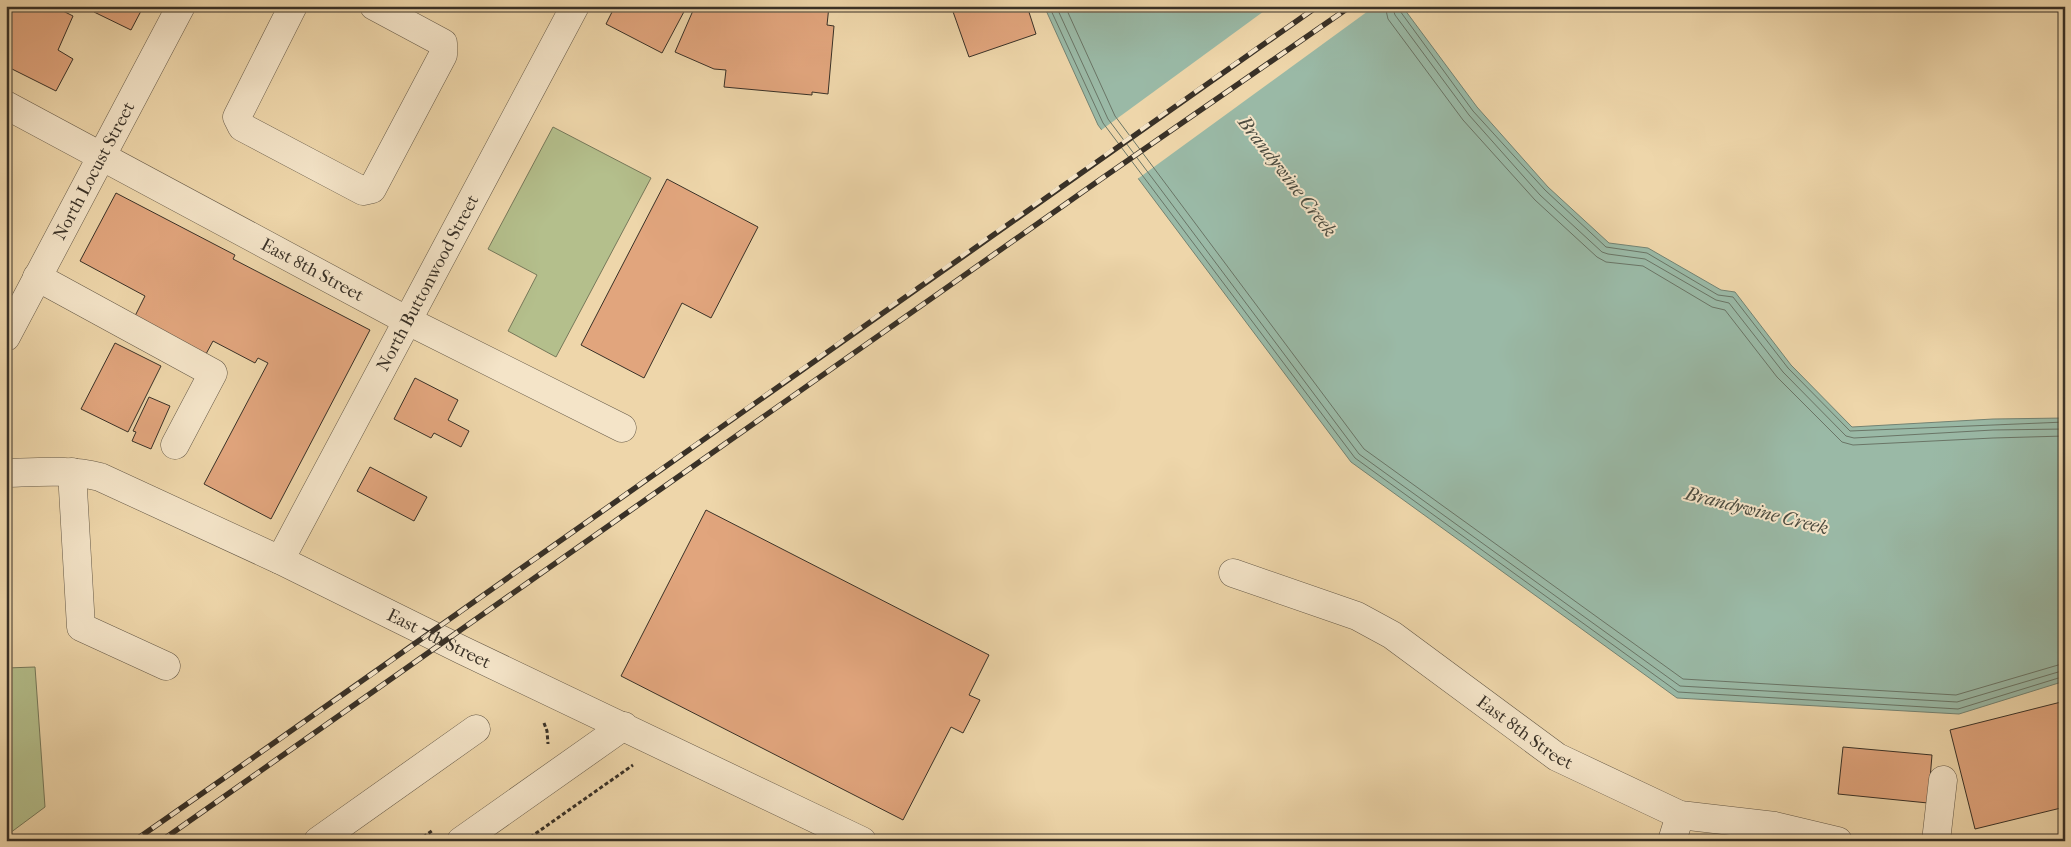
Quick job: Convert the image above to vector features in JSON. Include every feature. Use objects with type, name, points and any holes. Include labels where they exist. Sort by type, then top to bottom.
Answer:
[{"type":"street","name":"North Locust Street","points":[[6,337],[181,6]]},
{"type":"street","points":[[293,6],[237,117],[242,127],[363,191],[372,189],[443,55],[443,43],[374,6]]},
{"type":"street","name":"North Buttonwood Street","points":[[280,560],[575,6]]},
{"type":"street","name":"East 8th Street","points":[[6,105],[408,321],[622,428]]},
{"type":"street","points":[[37,277],[213,373],[175,446]]},
{"type":"street","points":[[72,472],[81,627],[166,666]]},
{"type":"street","name":"East 7th Street","points":[[6,473],[72,472],[100,478],[280,560],[462,650],[862,841]]},
{"type":"street","name":"East 8th Street","points":[[1233,573],[1357,616],[1392,635],[1557,757],[1676,828],[1774,826],[1838,841]]},
{"type":"street","points":[[461,841],[624,726]]},
{"type":"street","points":[[318,841],[476,729]]},
{"type":"street","points":[[1936,841],[1943,780]]},
{"type":"path","points":[[543,722],[547,731],[548,750]]},
{"type":"path","points":[[525,841],[638,762]]},
{"type":"path","points":[[418,841],[434,830]]},
{"type":"green space","points":[[553,127],[651,178],[556,357],[508,331],[537,275],[488,249]]},
{"type":"green space","points":[[35,667],[45,807],[6,836],[6,668]]},
{"type":"water","name":"Brandywine Creek","points":[[1044,6],[1402,6],[1477,107],[1548,187],[1609,243],[1648,248],[1721,290],[1735,292],[1791,365],[1852,427],[1993,419],[2065,418],[2065,681],[1959,714],[1677,698],[1351,462],[1098,125]]},
{"type":"pier","points":[[1271,6],[1375,6],[1136,180],[1100,131]]},
{"type":"building","points":[[14,6],[21,6],[29,10],[31,6],[63,6],[61,10],[73,16],[58,50],[73,59],[56,91],[6,66],[6,15],[8,16]]},
{"type":"building","points":[[93,6],[131,6],[141,11],[131,30],[94,12],[96,8]]},
{"type":"building","points":[[615,6],[687,6],[662,53],[606,24]]},
{"type":"building","points":[[695,6],[710,10],[710,6],[829,6],[827,25],[834,26],[828,94],[812,92],[812,95],[724,87],[726,70],[714,69],[675,52]]},
{"type":"building","points":[[951,6],[1027,6],[1036,34],[969,57]]},
{"type":"building","points":[[667,179],[758,227],[711,318],[682,303],[644,378],[581,345]]},
{"type":"building","points":[[116,193],[235,255],[233,259],[370,330],[271,519],[204,484],[268,363],[258,358],[255,363],[213,341],[206,354],[135,316],[145,296],[80,261]]},
{"type":"building","points":[[115,343],[161,366],[128,432],[81,409]]},
{"type":"building","points":[[415,378],[458,400],[448,420],[469,431],[461,447],[434,433],[431,438],[394,419]]},
{"type":"building","points":[[149,397],[170,406],[151,449],[132,441],[136,432],[133,431]]},
{"type":"building","points":[[370,467],[427,497],[414,521],[357,491]]},
{"type":"building","points":[[706,510],[989,655],[969,695],[980,700],[963,733],[951,727],[903,820],[621,676]]},
{"type":"building","points":[[2065,701],[2065,807],[1975,829],[1950,730]]},
{"type":"building","points":[[1843,747],[1932,755],[1928,803],[1838,794]]},
{"type":"railway","points":[[134,841],[1318,6]]},
{"type":"railway","points":[[161,841],[1101,179],[1351,6]]}]
